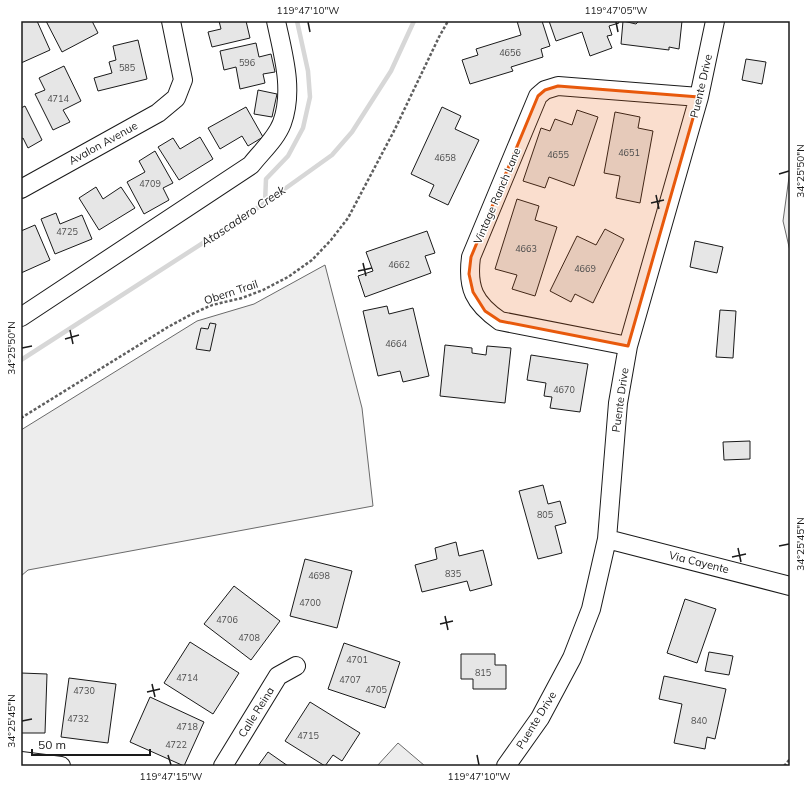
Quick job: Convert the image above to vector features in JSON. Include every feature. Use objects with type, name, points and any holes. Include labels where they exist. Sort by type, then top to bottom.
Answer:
[{"type":"street","name":"Avalon Avenue","points":[[21,189],[158,113],[176,98],[183,80],[171,21]]},
{"type":"street","points":[[21,317],[251,165],[269,144],[281,124],[287,106],[288,88],[286,65],[276,21]]},
{"type":"street","name":"Puente Drive","points":[[506,766],[540,718],[572,658],[591,609],[607,539],[618,403],[628,346],[700,97],[715,21]]},
{"type":"street","name":"Vintage Ranch Lane","points":[[628,346],[500,321],[485,311],[473,292],[469,274],[471,257],[538,96],[545,90],[558,86],[700,97]]},
{"type":"street","name":"Via Cayente","points":[[607,539],[790,586]]},
{"type":"street","name":"Calle Reina","points":[[223,766],[278,676],[296,666]]},
{"type":"street","points":[[21,761],[61,766]]},
{"type":"path","name":"Obern Trail","points":[[21,418],[168,327],[212,305],[242,298],[264,290],[288,277],[312,260],[331,240],[348,218],[395,129],[448,21]]},
{"type":"path","points":[[784,766],[790,759]]},
{"type":"highlighted area","points":[[558,86],[699,97],[628,346],[500,321],[485,311],[473,292],[469,274],[471,257],[538,96],[545,90]]},
{"type":"shaded area","points":[[790,170],[790,251],[783,221]]},
{"type":"shaded area","points":[[325,265],[362,408],[373,506],[28,570],[21,576],[21,430],[197,321],[254,304]]},
{"type":"shaded area","points":[[398,743],[425,766],[377,766]]},
{"type":"building","points":[[21,21],[37,21],[50,50],[21,63]]},
{"type":"building","points":[[46,21],[92,21],[98,33],[62,52]]},
{"type":"building","points":[[219,21],[246,21],[250,38],[212,47],[208,32],[221,29]]},
{"type":"building","points":[[517,21],[542,21],[550,46],[541,49],[543,57],[511,67],[513,71],[470,84],[462,60],[478,55],[476,49],[521,35]]},
{"type":"building","points":[[549,21],[618,21],[619,23],[609,26],[612,35],[607,36],[612,48],[590,56],[582,32],[556,41]]},
{"type":"building","points":[[623,21],[636,24],[639,21],[682,21],[679,49],[669,47],[669,50],[621,44]]},
{"type":"building","points":[[138,40],[147,79],[98,91],[94,78],[112,73],[109,62],[116,60],[113,46]]},
{"type":"building","points":[[256,43],[259,57],[271,54],[275,72],[263,74],[265,83],[240,89],[236,67],[224,70],[220,51]]},
{"type":"building","points":[[746,59],[766,62],[762,84],[742,80]]},
{"type":"building","points":[[64,66],[81,101],[63,110],[70,122],[53,130],[35,94],[45,90],[39,78]]},
{"type":"building","points":[[258,90],[277,94],[272,117],[254,114]]},
{"type":"building","points":[[25,106],[42,140],[28,148],[23,138],[21,139],[21,108]]},
{"type":"building","points":[[246,107],[263,137],[248,146],[242,136],[220,149],[208,128]]},
{"type":"building","points":[[442,107],[461,116],[455,129],[479,140],[448,205],[429,196],[434,185],[411,174]]},
{"type":"building","points":[[577,110],[598,117],[574,186],[549,177],[545,188],[523,181],[541,128],[550,131],[555,119],[572,125]]},
{"type":"building","points":[[615,112],[640,117],[638,128],[653,131],[640,203],[616,198],[620,176],[604,173]]},
{"type":"building","points":[[200,137],[213,159],[179,180],[158,147],[173,138],[180,149]]},
{"type":"building","points":[[155,151],[173,183],[163,188],[169,200],[144,214],[127,182],[145,172],[139,161]]},
{"type":"building","points":[[96,187],[103,199],[121,187],[135,208],[99,230],[79,198]]},
{"type":"building","points":[[517,199],[539,206],[535,220],[557,227],[535,296],[512,289],[517,275],[495,269]]},
{"type":"building","points":[[56,213],[60,224],[82,215],[92,239],[55,254],[41,219]]},
{"type":"building","points":[[35,225],[50,260],[21,273],[21,231]]},
{"type":"building","points":[[605,229],[624,239],[593,303],[575,294],[571,302],[550,291],[577,236],[596,245]]},
{"type":"building","points":[[427,231],[435,253],[425,256],[431,273],[365,297],[358,276],[373,271],[366,252]]},
{"type":"building","points":[[695,241],[723,247],[717,273],[690,267]]},
{"type":"building","points":[[387,306],[389,314],[413,308],[429,376],[403,382],[400,371],[378,376],[363,311]]},
{"type":"building","points":[[720,310],[736,311],[733,358],[716,357]]},
{"type":"building","points":[[210,323],[216,324],[210,351],[196,349],[201,328],[208,329]]},
{"type":"building","points":[[445,345],[472,348],[472,353],[486,355],[487,346],[511,348],[505,403],[440,396]]},
{"type":"building","points":[[531,355],[588,364],[580,412],[550,408],[552,397],[544,396],[546,383],[527,380]]},
{"type":"building","points":[[750,441],[750,459],[724,460],[723,442]]},
{"type":"building","points":[[543,485],[548,504],[560,501],[566,523],[555,526],[562,553],[538,559],[519,491]]},
{"type":"building","points":[[456,542],[459,556],[483,550],[492,585],[470,591],[467,581],[422,592],[415,565],[437,559],[435,548]]},
{"type":"building","points":[[305,559],[352,571],[337,628],[290,616]]},
{"type":"building","points":[[234,586],[280,621],[251,660],[204,624]]},
{"type":"building","points":[[685,599],[716,609],[697,663],[667,653]]},
{"type":"building","points":[[190,642],[239,673],[213,714],[164,683]]},
{"type":"building","points":[[344,643],[400,662],[385,708],[328,689]]},
{"type":"building","points":[[709,652],[733,656],[729,675],[705,671]]},
{"type":"building","points":[[461,654],[495,654],[495,665],[506,665],[506,689],[473,689],[473,679],[461,679]]},
{"type":"building","points":[[21,673],[47,674],[45,733],[21,733]]},
{"type":"building","points":[[664,676],[726,689],[715,739],[707,737],[705,749],[674,743],[682,704],[659,699]]},
{"type":"building","points":[[69,678],[116,684],[108,743],[61,737]]},
{"type":"building","points":[[150,697],[204,722],[184,766],[130,742]]},
{"type":"building","points":[[310,702],[360,733],[342,761],[333,755],[325,766],[285,741]]},
{"type":"building","points":[[268,752],[288,766],[258,766]]},
{"type":"waterway","points":[[265,203],[266,179],[288,156],[303,128],[310,97],[308,71],[297,21]]},
{"type":"waterway","name":"Atascadero Creek","points":[[21,360],[265,203],[332,155],[352,132],[391,71],[414,21]]}]
